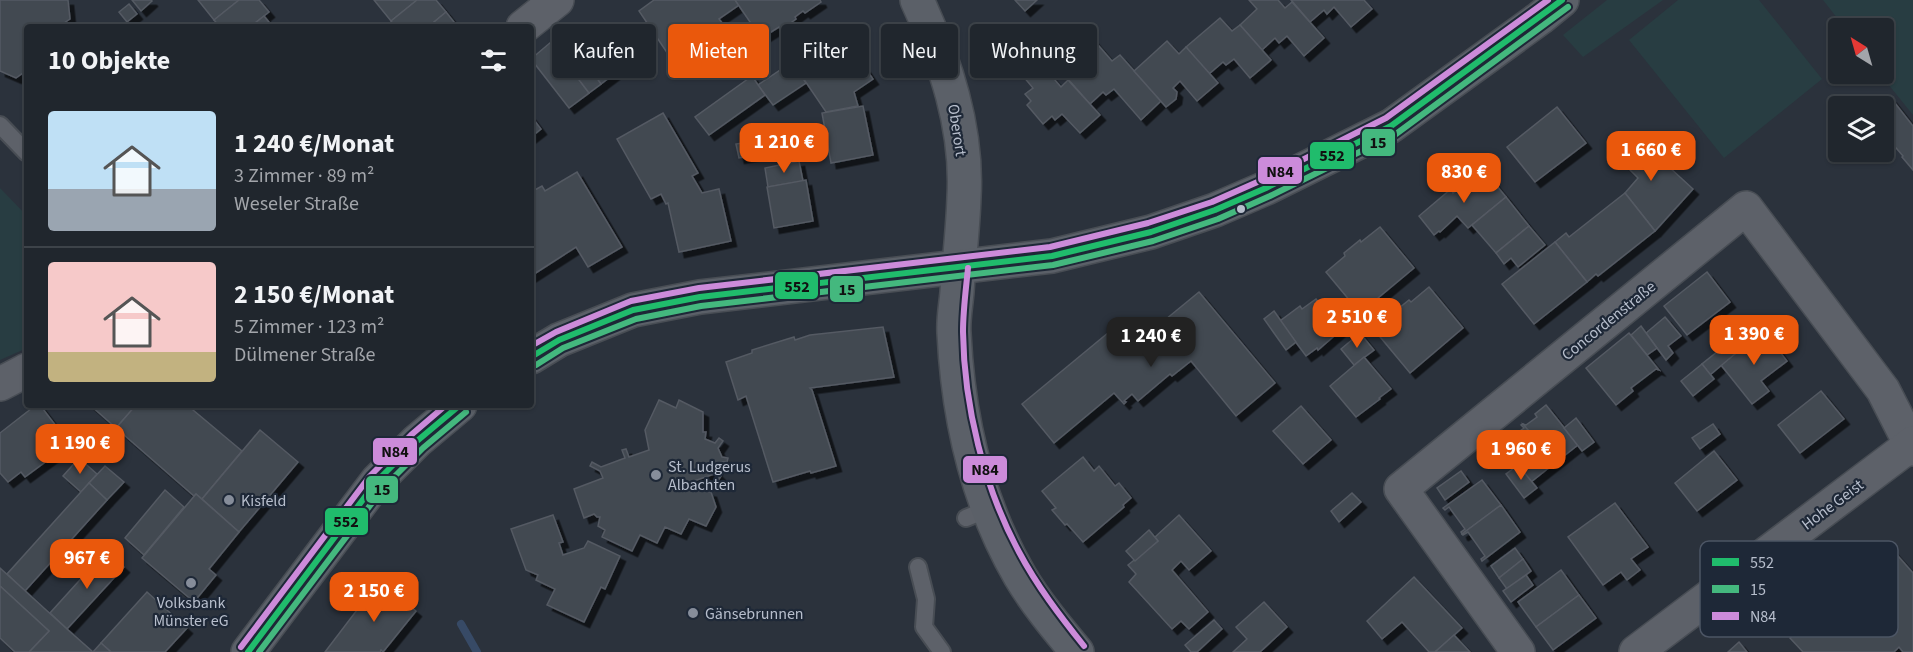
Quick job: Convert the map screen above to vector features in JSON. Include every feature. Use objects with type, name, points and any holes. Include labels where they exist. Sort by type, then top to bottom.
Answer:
[{"type":"main road","name":"Oberort","points":[[917,0],[937,44],[957,112],[965,183],[954,331],[962,414],[970,452],[977,513],[1020,577],[1077,652]]},
{"type":"main road","points":[[534,355],[559,340],[633,310],[700,297],[1052,256],[1151,232],[1215,210],[1256,193],[1391,126],[1562,0]]},
{"type":"main road","points":[[248,652],[377,481],[417,441],[456,408]]},
{"type":"street","points":[[527,24],[557,0]]},
{"type":"street","name":"Concordenstraße","points":[[1518,652],[1401,489],[1746,208],[1883,390],[1912,446]]},
{"type":"street","points":[[0,384],[24,372]]},
{"type":"street","name":"Hohe Geist","points":[[1785,541],[1912,446]]},
{"type":"street","name":"Hohe Geist","points":[[1636,652],[1700,604]]},
{"type":"lane","points":[[0,125],[24,150]]},
{"type":"lane","points":[[918,567],[926,599],[924,627],[942,652]]},
{"type":"green space","points":[[1607,0],[1663,0],[1583,57],[1563,35]]},
{"type":"green space","points":[[1678,0],[1759,0],[1822,79],[1724,158],[1629,40]]},
{"type":"green space","points":[[1823,0],[1913,0],[1913,115],[1888,84],[1894,84],[1894,18],[1837,18]]},
{"type":"green space","points":[[0,188],[24,213],[24,349],[0,360]]},
{"type":"building","points":[[0,0],[68,0],[70,19],[62,24],[24,24],[24,72],[16,78],[0,71]]},
{"type":"building","points":[[132,0],[151,0],[152,1],[141,11]]},
{"type":"building","points":[[198,0],[239,0],[214,20]]},
{"type":"building","points":[[239,0],[259,0],[269,12],[254,24],[217,24],[214,20]]},
{"type":"building","points":[[374,0],[417,0],[391,21]]},
{"type":"building","points":[[417,0],[436,0],[446,12],[432,24],[394,24],[391,21]]},
{"type":"building","points":[[654,0],[735,0],[739,5],[719,19],[723,24],[668,24],[668,54],[656,36],[656,24],[648,24],[639,11]]},
{"type":"building","points":[[735,0],[820,0],[821,2],[805,13],[803,11],[789,24],[781,24],[781,30],[779,27],[769,33],[769,24],[751,24]]},
{"type":"building","points":[[1015,0],[1037,0],[1025,11]]},
{"type":"building","points":[[1249,0],[1278,0],[1285,8],[1292,2],[1324,38],[1304,56],[1287,36],[1279,43],[1275,38],[1262,50],[1240,25],[1257,9]]},
{"type":"building","points":[[1291,0],[1364,0],[1372,9],[1351,27],[1334,7],[1327,14],[1324,10],[1310,22]]},
{"type":"building","points":[[129,4],[137,14],[127,22],[119,12]]},
{"type":"building","points":[[446,12],[456,24],[432,24]]},
{"type":"building","points":[[264,16],[271,24],[254,24]]},
{"type":"building","points":[[1220,18],[1232,31],[1240,25],[1271,60],[1250,78],[1234,59],[1226,65],[1223,62],[1209,74],[1186,47]]},
{"type":"building","points":[[1167,41],[1179,54],[1186,47],[1218,83],[1197,101],[1180,81],[1173,88],[1177,92],[1176,99],[1166,107],[1134,71]]},
{"type":"building","points":[[551,42],[552,78],[578,78],[589,93],[569,108],[534,63],[534,56]]},
{"type":"building","points":[[1097,44],[1112,61],[1120,55],[1161,101],[1141,120],[1114,89],[1106,95],[1103,92],[1090,104],[1067,78],[1097,78]]},
{"type":"building","points":[[781,69],[781,78],[803,78],[806,83],[773,105],[758,85]]},
{"type":"building","points":[[869,73],[873,79],[854,92],[858,106],[826,112],[803,78],[869,78]]},
{"type":"building","points":[[578,78],[597,78],[601,84],[589,93]]},
{"type":"building","points":[[596,78],[609,78],[601,84]]},
{"type":"building","points":[[749,78],[753,78],[765,95],[709,135],[695,117]]},
{"type":"building","points":[[1025,78],[1053,78],[1061,87],[1068,80],[1100,115],[1080,133],[1062,114],[1055,120],[1052,116],[1043,124],[1027,105],[1031,101],[1025,94],[1033,88]]},
{"type":"building","points":[[1894,102],[1913,126],[1913,170],[1894,146]]},
{"type":"building","points":[[863,106],[873,155],[831,163],[822,113]]},
{"type":"building","points":[[1557,107],[1586,143],[1535,182],[1507,147]]},
{"type":"building","points":[[663,113],[698,173],[692,176],[702,193],[719,189],[731,241],[679,252],[668,203],[666,204],[661,194],[651,199],[617,139]]},
{"type":"building","points":[[534,120],[541,129],[534,135]]},
{"type":"building","points":[[1631,132],[1693,189],[1655,231],[1625,193],[1638,178],[1616,156],[1611,154]]},
{"type":"building","points":[[759,140],[762,154],[739,158],[736,144]]},
{"type":"building","points":[[799,161],[803,181],[768,187],[765,168]]},
{"type":"building","points":[[1483,169],[1506,197],[1468,228],[1457,216],[1434,235],[1419,216],[1451,189],[1453,193]]},
{"type":"building","points":[[577,172],[622,247],[588,267],[576,247],[534,274],[534,190],[542,186],[545,191]]},
{"type":"building","points":[[806,180],[813,221],[774,228],[767,187]]},
{"type":"building","points":[[1625,193],[1655,231],[1587,282],[1555,242],[1566,233],[1569,237]]},
{"type":"building","points":[[1506,197],[1529,226],[1496,253],[1472,225]]},
{"type":"building","points":[[1529,226],[1545,245],[1518,267],[1511,258],[1504,264],[1496,253]]},
{"type":"building","points":[[1380,227],[1414,268],[1360,313],[1326,272],[1345,256],[1344,253]]},
{"type":"building","points":[[1555,242],[1587,282],[1534,324],[1502,284]]},
{"type":"building","points":[[1707,272],[1730,302],[1687,335],[1664,306]]},
{"type":"building","points":[[1429,287],[1463,328],[1410,373],[1376,332],[1395,316],[1393,313]]},
{"type":"building","points":[[1199,292],[1275,383],[1236,416],[1191,361],[1172,376],[1170,374],[1138,401],[1132,394],[1124,401],[1126,402],[1124,404],[1114,393],[1054,443],[1022,404],[1126,318],[1151,348],[1168,334],[1160,324]]},
{"type":"building","points":[[1316,299],[1340,331],[1318,350],[1317,348],[1306,356],[1280,321],[1300,306],[1302,309]]},
{"type":"building","points":[[1274,311],[1296,342],[1286,350],[1264,319]]},
{"type":"building","points":[[1665,317],[1681,336],[1668,346],[1673,353],[1666,360],[1646,333]]},
{"type":"building","points":[[1641,326],[1657,348],[1647,355],[1631,335]]},
{"type":"building","points":[[883,327],[894,377],[810,388],[836,466],[773,482],[746,396],[738,400],[726,362],[752,353],[752,350],[794,337],[795,340],[810,335]]},
{"type":"building","points":[[1764,331],[1787,361],[1761,381],[1769,391],[1752,404],[1721,365]]},
{"type":"building","points":[[1360,333],[1374,350],[1354,365],[1341,349]]},
{"type":"building","points":[[1629,333],[1659,370],[1656,369],[1631,388],[1633,391],[1616,405],[1586,368]]},
{"type":"building","points":[[1728,343],[1736,353],[1710,375],[1702,364]]},
{"type":"building","points":[[1364,357],[1391,389],[1356,417],[1330,386]]},
{"type":"building","points":[[1702,364],[1714,379],[1693,396],[1681,381]]},
{"type":"building","points":[[1821,391],[1844,419],[1800,453],[1778,425]]},
{"type":"building","name":"St. Ludgerus Albachten","points":[[659,400],[676,408],[679,400],[703,412],[705,439],[715,443],[719,438],[723,441],[718,448],[722,457],[728,458],[727,462],[721,462],[716,471],[721,476],[719,479],[714,474],[694,481],[697,491],[711,492],[716,507],[706,526],[689,519],[681,534],[665,527],[657,543],[640,535],[632,551],[602,537],[605,530],[598,526],[600,517],[594,514],[584,518],[574,489],[603,478],[600,471],[590,466],[592,462],[601,467],[625,458],[622,450],[626,449],[629,457],[649,450],[645,430]]},
{"type":"building","points":[[1546,405],[1578,445],[1555,463],[1523,424],[1526,425],[1537,417],[1535,414]]},
{"type":"building","points":[[1301,406],[1331,440],[1303,464],[1273,431]]},
{"type":"building","points":[[32,408],[42,408],[66,439],[52,449],[56,454],[25,477],[21,472],[8,482],[0,473],[0,433]]},
{"type":"building","points":[[93,408],[130,408],[132,410],[116,428]]},
{"type":"building","points":[[133,408],[191,408],[242,451],[202,499],[196,494],[194,496],[116,428]]},
{"type":"building","points":[[1576,418],[1594,442],[1582,451],[1564,428]]},
{"type":"building","points":[[1523,424],[1555,463],[1531,482],[1500,442],[1511,433],[1513,436],[1524,428],[1521,425]]},
{"type":"building","points":[[1713,424],[1720,434],[1700,449],[1692,438]]},
{"type":"building","points":[[260,430],[298,462],[239,532],[202,499]]},
{"type":"building","points":[[1714,451],[1737,480],[1697,511],[1675,483]]},
{"type":"building","points":[[1083,457],[1094,471],[1099,466],[1115,486],[1119,483],[1131,498],[1123,505],[1124,507],[1083,542],[1052,510],[1056,508],[1042,491]]},
{"type":"building","points":[[79,458],[97,474],[81,492],[63,476]]},
{"type":"building","points":[[1518,465],[1537,488],[1524,498],[1506,474]]},
{"type":"building","points":[[105,466],[124,482],[107,500],[89,483]]},
{"type":"building","points":[[1461,471],[1469,482],[1445,500],[1437,488]]},
{"type":"building","points":[[1482,480],[1501,505],[1462,534],[1461,532],[1465,529],[1449,507],[1445,510],[1443,508]]},
{"type":"building","points":[[89,483],[107,500],[25,591],[7,574]]},
{"type":"building","points":[[165,490],[184,507],[144,555],[125,538]]},
{"type":"building","points":[[1352,493],[1361,502],[1339,522],[1331,511]]},
{"type":"building","points":[[196,494],[239,532],[209,569],[216,575],[194,602],[142,558]]},
{"type":"building","points":[[1615,503],[1648,547],[1631,559],[1640,570],[1627,580],[1621,572],[1603,585],[1568,537]]},
{"type":"building","points":[[1501,505],[1520,532],[1482,561],[1481,559],[1485,556],[1468,532],[1462,534]]},
{"type":"building","points":[[553,515],[563,542],[559,543],[563,555],[584,548],[588,541],[620,556],[605,589],[601,587],[584,622],[547,605],[555,589],[536,580],[538,575],[526,570],[511,529]]},
{"type":"building","points":[[1179,515],[1211,551],[1189,570],[1181,561],[1172,570],[1208,612],[1189,629],[1181,621],[1172,629],[1129,582],[1136,574],[1128,565],[1158,541],[1155,537]]},
{"type":"building","points":[[1149,530],[1158,541],[1135,561],[1126,551]]},
{"type":"building","points":[[1515,548],[1523,559],[1499,578],[1491,566]]},
{"type":"building","points":[[106,551],[124,567],[67,629],[50,613]]},
{"type":"building","points":[[1898,556],[1913,573],[1913,652],[1903,652],[1899,647],[1894,652],[1803,652],[1790,638],[1898,637]]},
{"type":"building","points":[[1523,559],[1531,571],[1507,589],[1499,578]]},
{"type":"building","points":[[0,568],[93,652],[29,652],[49,631],[0,586]]},
{"type":"building","points":[[1561,570],[1579,595],[1536,627],[1518,602]]},
{"type":"building","points":[[1526,575],[1533,585],[1511,602],[1503,591]]},
{"type":"building","points":[[1414,577],[1462,628],[1435,652],[1429,652],[1402,622],[1382,639],[1367,621]]},
{"type":"building","points":[[379,581],[416,611],[383,652],[381,650],[380,652],[325,652]]},
{"type":"building","points":[[0,586],[49,631],[29,652],[15,652],[0,638]]},
{"type":"building","points":[[147,592],[187,628],[165,652],[111,652],[101,643]]},
{"type":"building","points":[[1579,595],[1596,618],[1553,650],[1536,627]]},
{"type":"building","points":[[1264,602],[1287,627],[1260,652],[1233,652],[1247,639],[1236,627]]},
{"type":"building","points":[[1214,620],[1222,629],[1197,652],[1191,652],[1185,645]]},
{"type":"building","points":[[1454,635],[1470,652],[1435,652]]},
{"type":"building","points":[[1739,642],[1747,652],[1728,652]]},
{"type":"building","points":[[101,643],[111,652],[93,652]]},
{"type":"waterway","points":[[461,624],[477,652]]},
{"type":"transit line","name":"N84","points":[[534,344],[556,332],[631,301],[699,288],[1050,247],[1148,223],[1212,202],[1262,180],[1386,118],[1548,0]]},
{"type":"transit line","name":"552","points":[[534,355],[559,340],[633,310],[700,297],[1052,256],[1151,232],[1215,210],[1266,188],[1391,126],[1562,0]]},
{"type":"transit line","name":"15","points":[[536,365],[563,348],[636,319],[701,306],[1053,265],[1153,241],[1218,219],[1396,134],[1568,7]]},
{"type":"transit line","name":"N84","points":[[968,268],[963,324],[964,360],[972,417],[986,473],[1007,527],[1026,565],[1084,646]]},
{"type":"transit line","name":"N84","points":[[241,647],[370,476],[411,435],[442,408]]},
{"type":"transit line","name":"552","points":[[248,652],[377,481],[417,441],[456,408]]},
{"type":"transit line","name":"15","points":[[259,652],[384,487],[423,448],[466,412]]},
{"type":"place","name":"St. Ludgerus Albachten","points":[[656,475]]},
{"type":"place","name":"Kisfeld","points":[[229,500]]},
{"type":"place","name":"Volksbank Münster eG","points":[[191,583]]},
{"type":"place","name":"Gänsebrunnen","points":[[693,613]]}]
